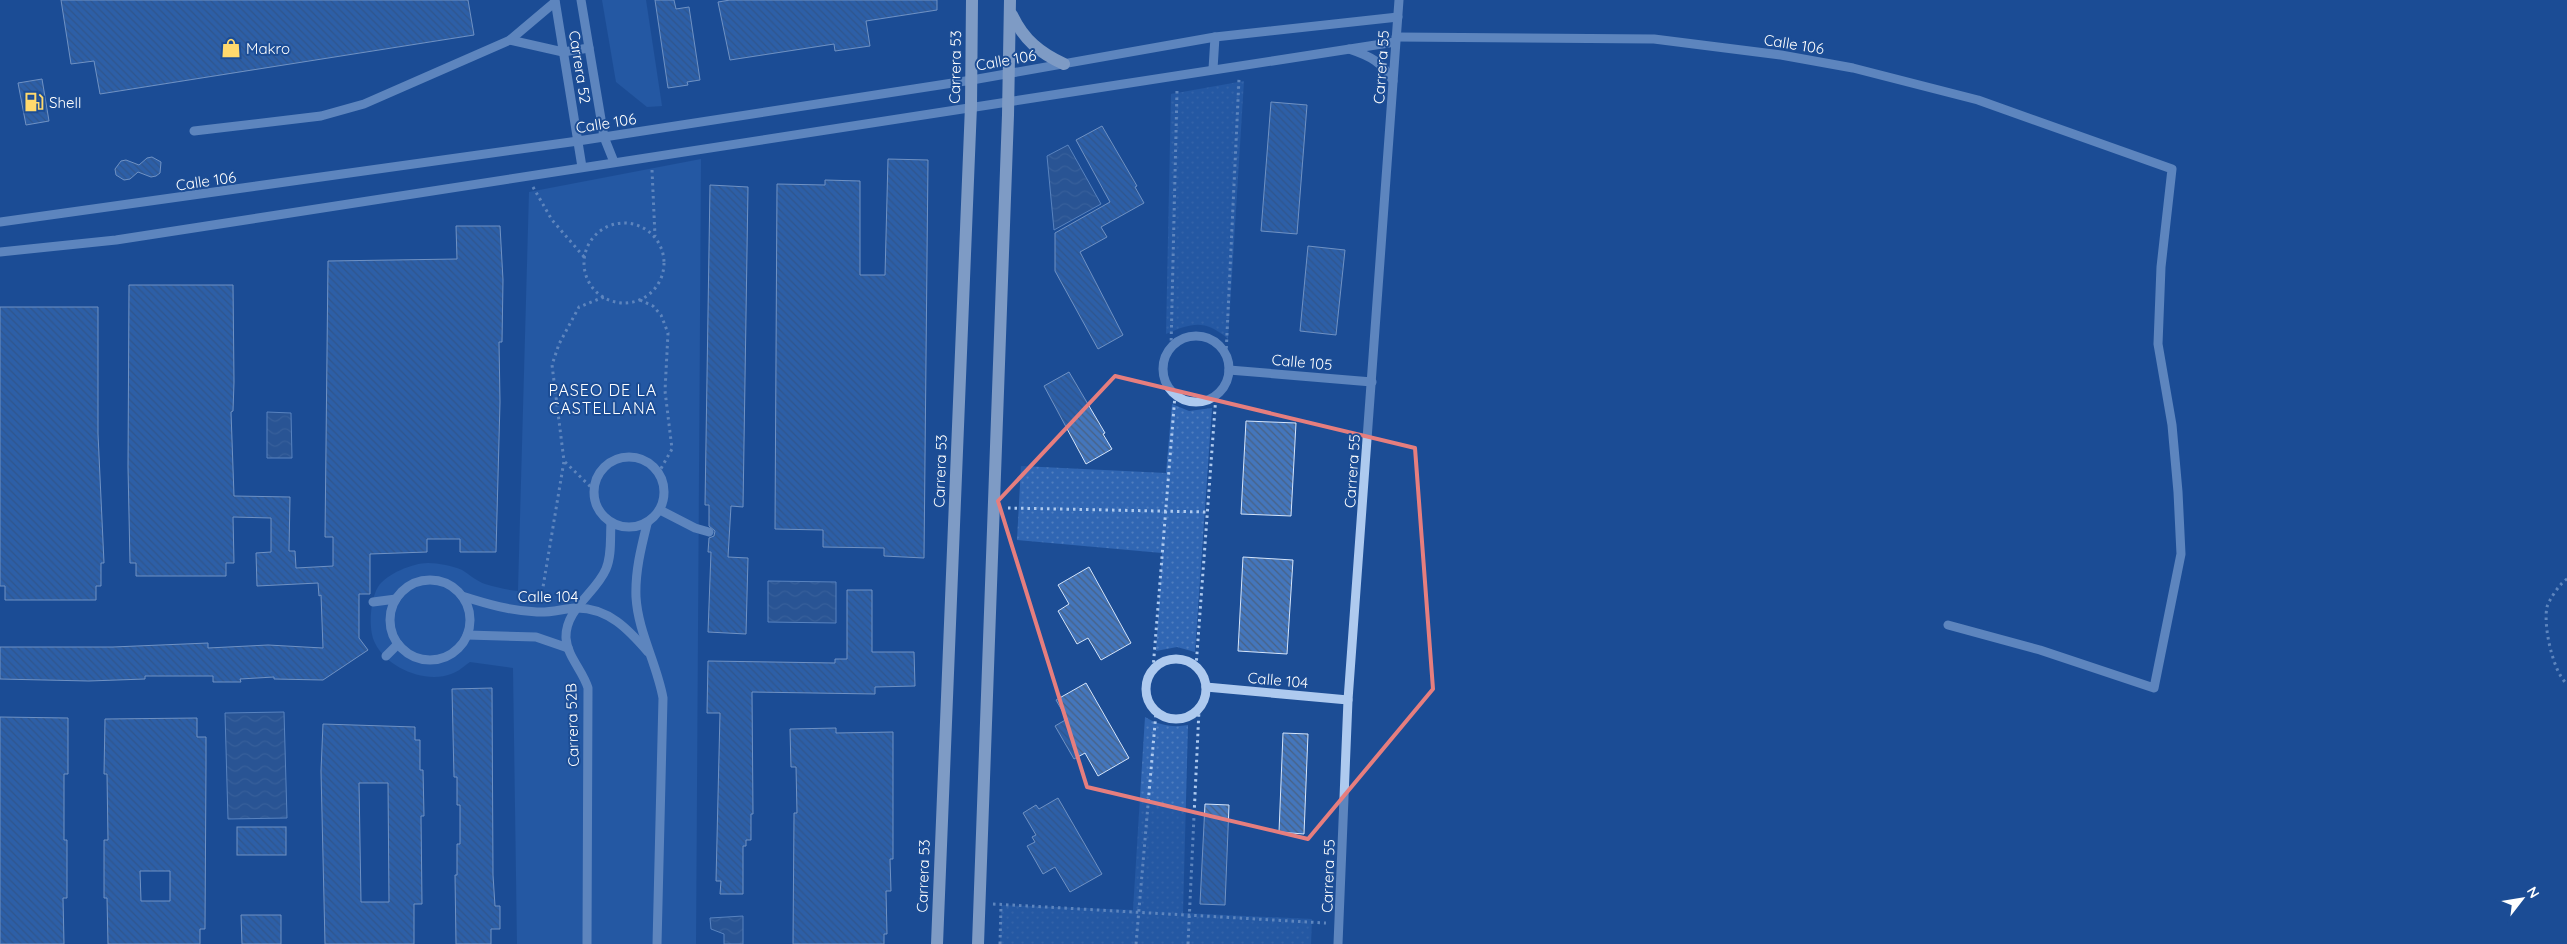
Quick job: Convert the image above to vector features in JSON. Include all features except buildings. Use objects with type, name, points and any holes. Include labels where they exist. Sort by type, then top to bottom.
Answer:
[{"type":"main road","name":"Carrera 53","points":[[937,944],[972,80],[972,0]]},
{"type":"main road","points":[[1010,5],[1018,29],[1030,44],[1046,56],[1064,64]]},
{"type":"main road","points":[[978,944],[1010,5]]},
{"type":"street","name":"Carrera 52","points":[[581,0],[604,137],[614,162]]},
{"type":"street","name":"Carrera 55","points":[[1338,944],[1348,700],[1399,0]]},
{"type":"street","name":"Carrera 52","points":[[555,1],[582,167]]},
{"type":"street","points":[[194,131],[342,112],[510,40],[555,1]]},
{"type":"street","name":"Calle 106","points":[[0,222],[578,141],[972,80],[1215,37],[1398,17]]},
{"type":"street","points":[[1213,68],[1215,37]]},
{"type":"street","name":"Calle 106","points":[[0,252],[116,240],[1396,39],[1654,39],[1781,55],[1853,68],[1978,100],[2172,170],[2161,267],[2158,344],[2172,425],[2181,554],[2154,688],[2040,650],[1948,625]]},
{"type":"street","points":[[510,40],[563,52],[589,48]]},
{"type":"street","name":"Calle 106","points":[[1329,50],[1349,49],[1368,55],[1384,67],[1394,82]]},
{"type":"street","points":[[1200,336],[1216,342],[1226,355],[1229,370],[1226,384],[1216,395],[1203,402],[1188,401],[1175,395],[1167,385],[1163,372],[1164,359],[1171,347],[1184,338],[1200,336]]},
{"type":"street","name":"Calle 105","points":[[1229,370],[1372,382]]},
{"type":"street","points":[[647,524],[628,528],[611,523],[598,508],[594,490],[600,472],[615,459],[635,457],[644,460],[659,472],[665,491],[660,510],[647,524],[637,572],[636,598],[650,654],[659,677],[663,698],[657,944]]},
{"type":"street","points":[[660,510],[695,528],[709,532]]},
{"type":"street","points":[[467,635],[536,637],[568,648],[568,629],[576,608],[598,583],[607,568],[610,555],[611,523]]},
{"type":"street","name":"Calle 104","points":[[396,599],[404,589],[415,582],[428,580],[441,581],[453,587],[462,596],[512,610],[539,612],[576,608],[607,615],[620,622],[650,654]]},
{"type":"street","points":[[373,602],[396,599],[390,622],[398,644],[418,658],[429,660],[452,654],[467,635],[470,622],[468,608],[462,596]]},
{"type":"street","points":[[386,656],[398,644]]},
{"type":"street","name":"Carrera 52B","points":[[568,648],[585,677],[588,688],[587,944]]},
{"type":"street","points":[[1174,659],[1186,660],[1196,666],[1203,676],[1206,687],[1204,699],[1199,710],[1189,717],[1178,720],[1166,718],[1156,712],[1148,703],[1145,692],[1147,680],[1153,669],[1162,662],[1174,659]]},
{"type":"street","name":"Calle 104","points":[[1206,687],[1348,700]]},
{"type":"path","points":[[1226,355],[1239,64]]},
{"type":"path","points":[[1171,347],[1177,74]]},
{"type":"path","points":[[650,157],[654,187],[654,237]]},
{"type":"path","points":[[526,176],[552,220],[585,258],[589,280],[604,297],[615,302],[640,300],[658,284],[663,272],[664,260],[661,247],[654,237],[636,224],[613,224],[594,237],[585,258]]},
{"type":"path","points":[[539,612],[564,461],[552,365],[559,344],[579,307],[604,297]]},
{"type":"path","points":[[640,300],[653,306],[661,315],[668,333],[665,391],[672,449],[659,472]]},
{"type":"path","points":[[1153,669],[1175,395]]},
{"type":"path","points":[[1196,666],[1216,395]]},
{"type":"path","points":[[564,461],[594,490]]},
{"type":"path","points":[[994,508],[1208,512]]},
{"type":"path","points":[[2567,579],[2547,606],[2549,643],[2560,678],[2567,684]]},
{"type":"path","points":[[1188,944],[1199,710]]},
{"type":"path","points":[[1136,944],[1137,912],[1156,712]]},
{"type":"path","points":[[980,903],[1340,924]]},
{"type":"path","points":[[1000,944],[1002,905]]},
{"type":"highlighted area","points":[[1115,376],[1415,448],[1433,689],[1308,839],[1087,787],[998,501]]},
{"type":"shaded area","points":[[602,0],[646,0],[662,106],[647,107],[616,82]]},
{"type":"shaded area","points":[[1244,81],[1228,339],[1212,328],[1198,325],[1183,327],[1166,334],[1171,94]]},
{"type":"shaded area","points":[[701,159],[696,944],[517,944],[513,668],[470,662],[456,672],[441,677],[430,677],[408,672],[388,660],[375,643],[371,631],[373,599],[378,587],[387,578],[408,567],[422,563],[454,567],[485,584],[518,591],[529,192]]},
{"type":"shaded area","points":[[1172,404],[1189,411],[1212,408],[1195,652],[1177,647],[1156,651],[1162,553],[1017,540],[1021,466],[1166,473]]},
{"type":"shaded area","points":[[1145,717],[1166,725],[1188,725],[1183,913],[1312,919],[1311,944],[1000,944],[1001,905],[1133,910]]},
{"type":"water","points":[[1068,145],[1101,204],[1054,230],[1047,156]]},
{"type":"water","points":[[267,412],[291,413],[292,458],[267,458]]},
{"type":"water","points":[[768,581],[836,582],[836,623],[768,622]]},
{"type":"water","points":[[284,712],[287,818],[228,819],[225,713]]},
{"type":"water","points":[[743,916],[743,944],[724,944],[724,934],[711,929],[710,918]]},
{"type":"place","name":"Makro","points":[[231,48]]},
{"type":"place","name":"Shell","points":[[34,102]]},
{"type":"district","name":"PASEO DE LA CASTELLANA","points":[[603,399]]}]
